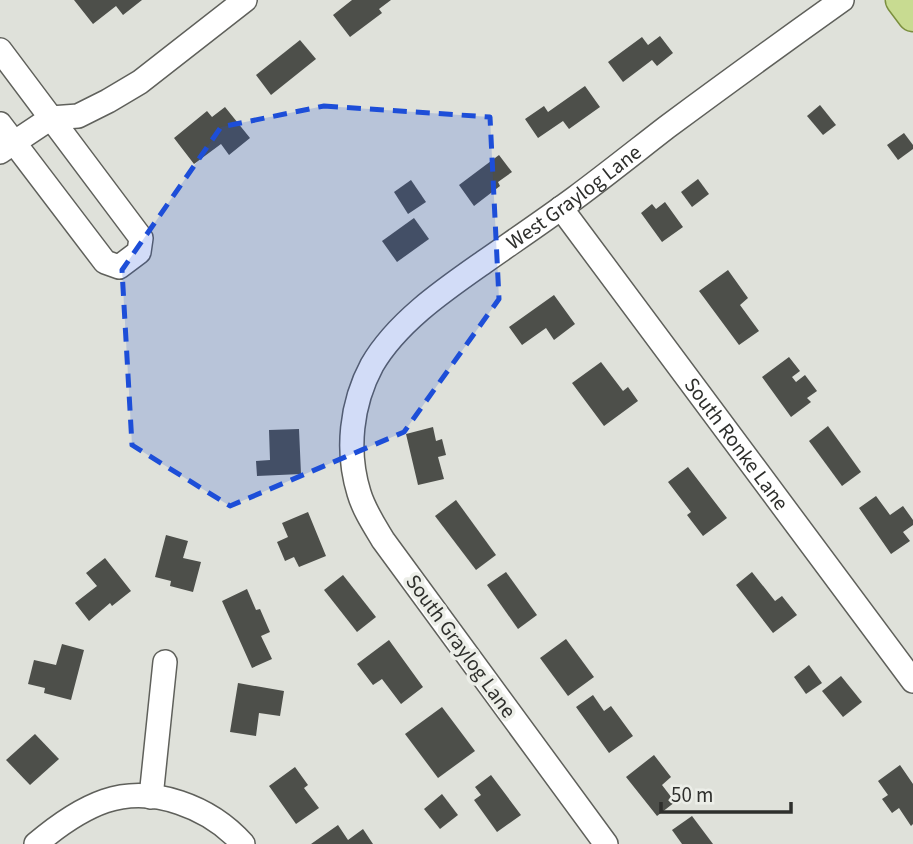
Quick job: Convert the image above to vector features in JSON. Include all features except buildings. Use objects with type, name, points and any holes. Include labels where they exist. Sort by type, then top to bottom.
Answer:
[{"type":"main road","points":[[901,0],[913,16]]},
{"type":"street","points":[[7,147],[51,118],[78,116],[140,82],[245,0]]},
{"type":"street","name":"West Graylog Lane","points":[[353,432],[357,405],[371,367],[406,323],[469,273],[842,0]]},
{"type":"street","points":[[0,50],[141,238],[139,253],[119,267],[105,262],[7,147],[0,124]]},
{"type":"street","name":"South Ronke Lane","points":[[561,208],[913,681]]},
{"type":"street","name":"South Graylog Lane","points":[[353,432],[352,459],[359,494],[367,514],[383,540],[606,844]]},
{"type":"street","points":[[151,797],[165,662]]},
{"type":"street","points":[[36,844],[73,817],[103,802],[116,798],[151,797],[183,804],[203,812],[228,829],[243,844]]},
{"type":"highlighted area","points":[[324,106],[490,117],[499,299],[404,432],[230,506],[132,445],[122,270],[221,127]]}]
